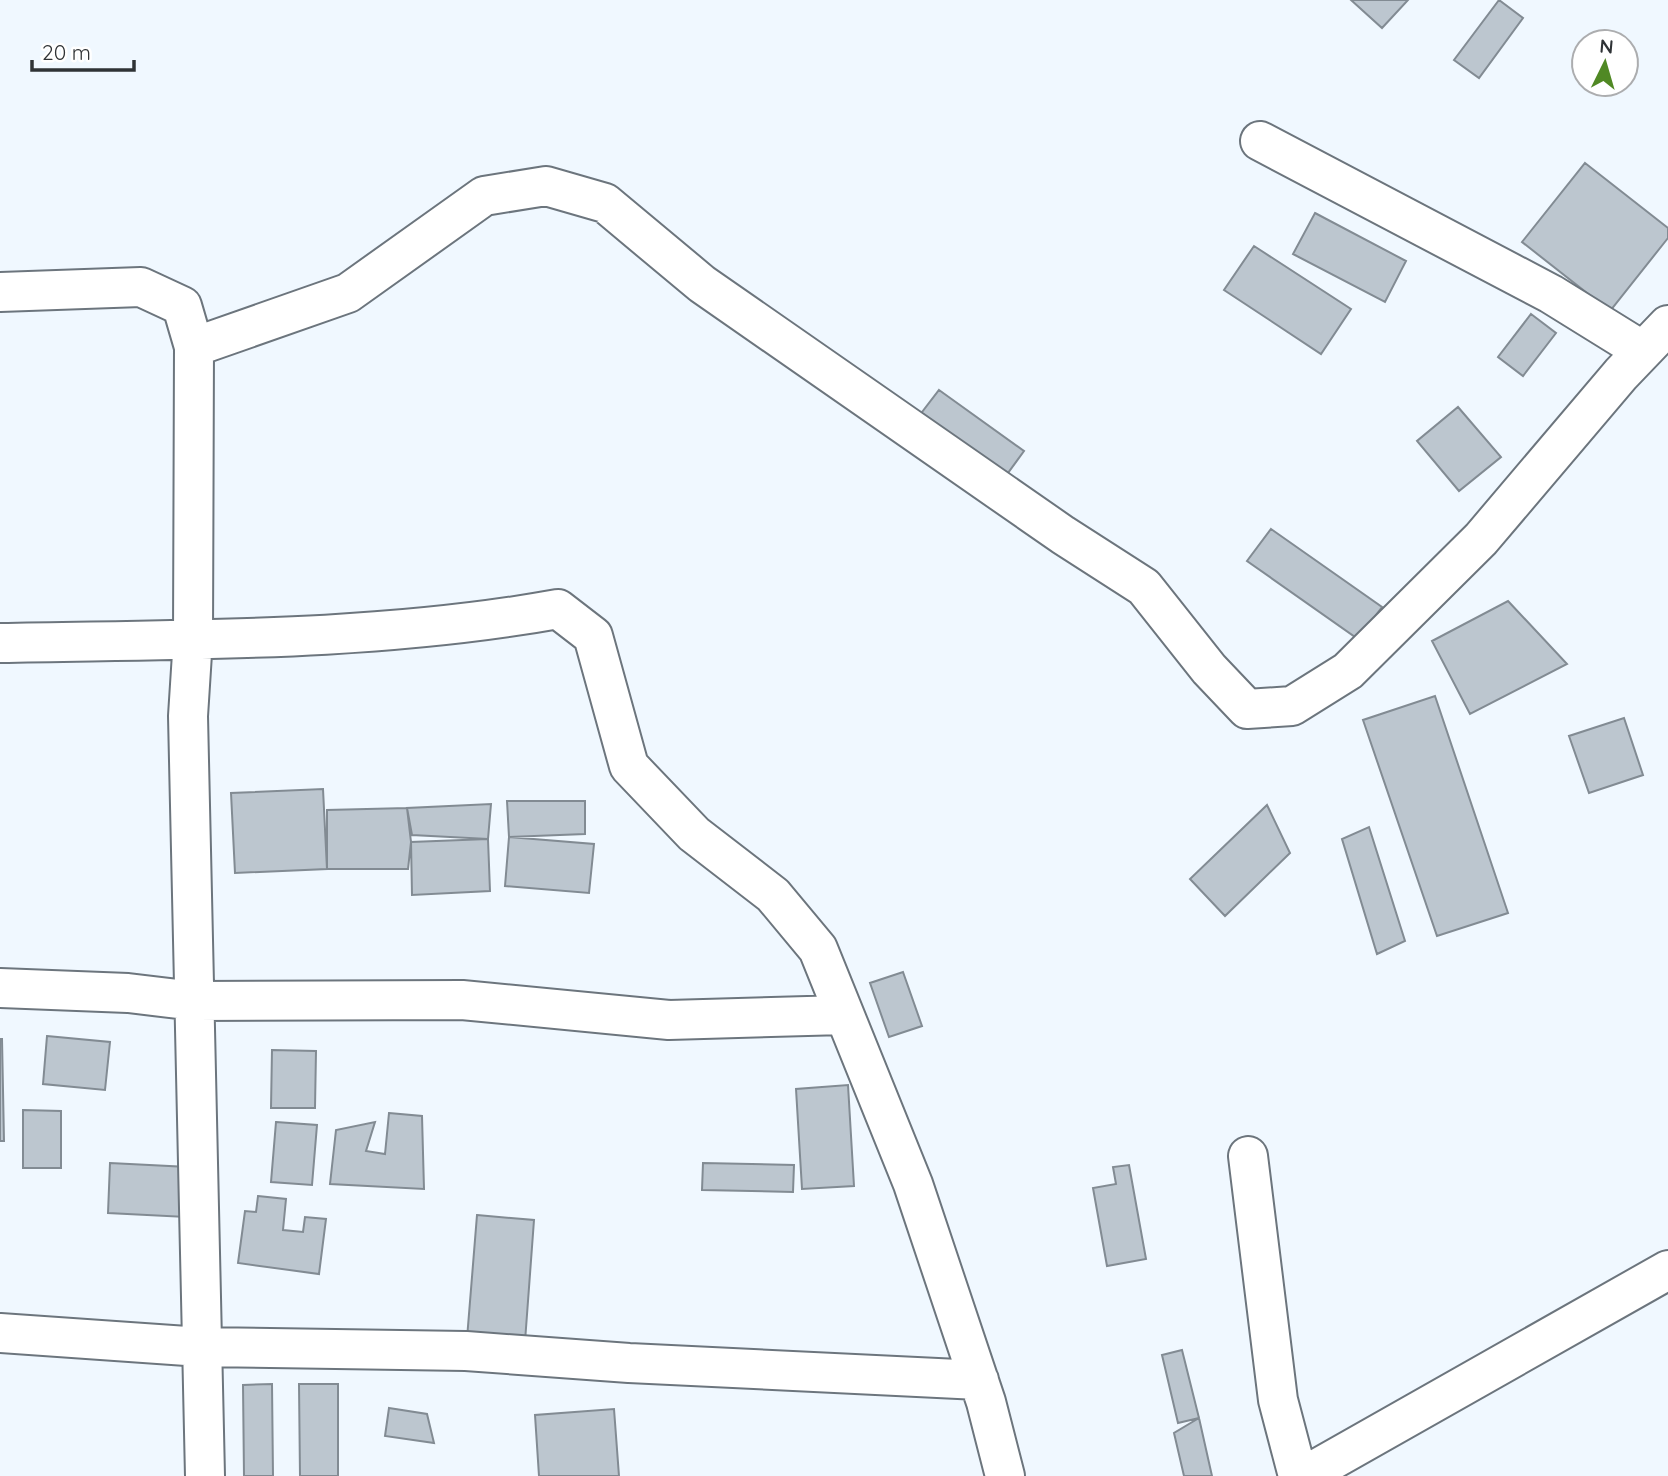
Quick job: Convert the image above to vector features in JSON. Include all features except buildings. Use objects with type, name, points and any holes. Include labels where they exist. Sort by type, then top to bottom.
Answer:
[{"type":"street","points":[[194,347],[348,293],[484,196],[546,186],[605,204],[702,284],[1063,535],[1144,587],[1209,669],[1247,709],[1292,706],[1348,671],[1481,539],[1655,338],[1551,294],[1260,141]]},
{"type":"street","points":[[0,292],[141,287],[182,306],[194,347],[193,638],[188,716],[205,1476]]},
{"type":"street","points":[[0,643],[193,638],[471,625],[558,609],[593,636],[629,766],[694,834],[773,895],[818,949],[913,1184],[979,1380],[1005,1476]]},
{"type":"street","points":[[0,988],[128,993],[195,1001],[462,1000],[669,1020],[844,1015]]},
{"type":"street","points":[[1248,1157],[1278,1400],[1298,1476]]},
{"type":"street","points":[[1304,1476],[1668,1270]]},
{"type":"street","points":[[0,1334],[201,1347],[466,1351],[656,1365],[979,1380]]}]
